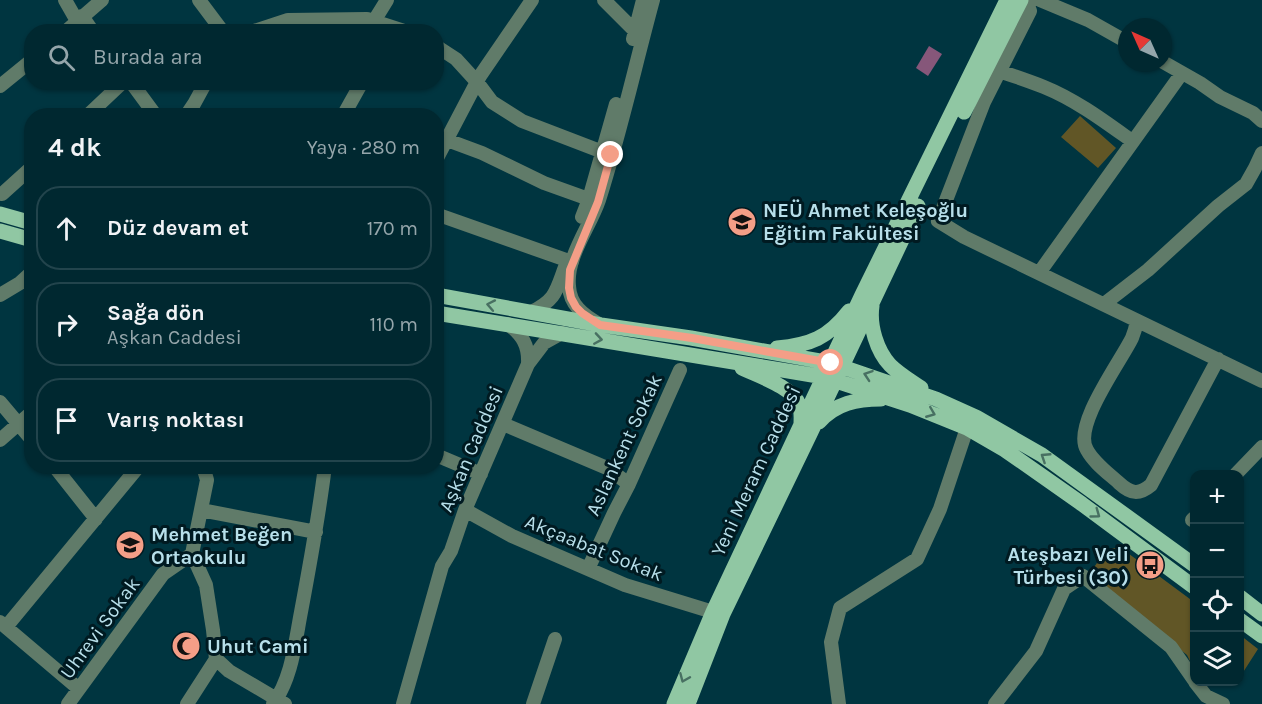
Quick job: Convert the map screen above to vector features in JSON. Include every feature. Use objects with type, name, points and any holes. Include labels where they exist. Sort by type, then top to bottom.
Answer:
[{"type":"main road","name":"Yeni Meram Caddesi","points":[[687,704],[723,614],[805,431],[1007,0]]},
{"type":"main road","name":"Yeni Meram Caddesi","points":[[868,297],[1021,0]]},
{"type":"main road","points":[[0,214],[24,221]]},
{"type":"main road","points":[[0,231],[24,238]]},
{"type":"main road","points":[[444,296],[761,351],[936,399],[976,417],[1042,454],[1190,562]]},
{"type":"main road","points":[[761,351],[804,345],[823,336],[868,297],[872,311],[873,330],[884,357],[895,369],[936,399]]},
{"type":"main road","points":[[444,314],[732,361],[833,371],[893,399],[967,428],[1005,450],[1190,584]]},
{"type":"main road","points":[[732,361],[789,391],[800,405],[805,431],[836,407],[845,403],[867,399],[893,399]]},
{"type":"main road","name":"Yeni Meram Caddesi","points":[[674,704],[713,612],[805,431]]},
{"type":"main road","points":[[1244,601],[1262,614]]},
{"type":"main road","points":[[1244,623],[1262,636]]},
{"type":"street","points":[[65,0],[85,24]]},
{"type":"street","points":[[74,24],[102,0]]},
{"type":"street","points":[[199,0],[217,24]]},
{"type":"street","points":[[374,21],[387,0]]},
{"type":"street","points":[[444,145],[477,82],[532,0]]},
{"type":"street","points":[[604,0],[639,33]]},
{"type":"street","points":[[531,312],[548,303],[554,296],[594,201],[639,33],[643,0]]},
{"type":"street","points":[[639,33],[653,0]]},
{"type":"street","points":[[1026,0],[1030,11],[984,102],[938,221],[964,237],[1262,381]]},
{"type":"street","points":[[1040,0],[1088,20],[1118,37]]},
{"type":"street","points":[[276,24],[288,20],[367,19],[382,24]]},
{"type":"street","points":[[444,51],[456,59],[492,102],[522,122],[607,153]]},
{"type":"street","points":[[0,86],[24,66]]},
{"type":"street","points":[[1172,67],[1220,97],[1253,112],[1262,121]]},
{"type":"street","points":[[999,71],[1046,87],[1090,111],[1132,141]]},
{"type":"street","points":[[1039,273],[1182,73]]},
{"type":"street","points":[[95,108],[115,90]]},
{"type":"street","points":[[137,90],[150,108]]},
{"type":"street","points":[[192,108],[202,90]]},
{"type":"street","points":[[347,108],[358,90]]},
{"type":"street","points":[[447,140],[482,153],[544,183],[594,201]]},
{"type":"street","points":[[1104,304],[1148,270],[1218,206],[1246,184],[1262,153]]},
{"type":"street","points":[[2,194],[24,174]]},
{"type":"street","points":[[444,217],[570,261]]},
{"type":"street","points":[[570,261],[568,279],[571,298],[582,313],[600,325]]},
{"type":"street","points":[[0,296],[24,279]]},
{"type":"street","points":[[1137,321],[1133,336],[1095,402],[1086,424],[1084,441],[1086,449],[1102,468],[1126,489],[1135,492],[1151,485],[1218,359]]},
{"type":"street","points":[[508,324],[519,333],[527,346],[528,363]]},
{"type":"street","name":"Aşkan Caddesi","points":[[411,704],[449,567],[451,551],[465,510],[528,363],[544,343],[562,333]]},
{"type":"street","name":"Aslankent Sokak","points":[[588,569],[680,370]]},
{"type":"street","points":[[0,402],[24,432]]},
{"type":"street","points":[[0,440],[24,418]]},
{"type":"street","points":[[503,424],[607,468],[629,484]]},
{"type":"street","points":[[839,704],[831,642],[840,608],[917,559],[940,509],[967,428]]},
{"type":"street","points":[[1240,470],[1262,447]]},
{"type":"street","points":[[444,458],[481,474]]},
{"type":"street","points":[[60,474],[96,519]]},
{"type":"street","points":[[79,689],[3,624],[133,474]]},
{"type":"street","points":[[187,704],[216,659],[206,585],[192,554],[207,480],[205,474]]},
{"type":"street","points":[[216,659],[229,671],[278,702],[291,661],[316,532],[324,474]]},
{"type":"street","points":[[201,510],[316,532]]},
{"type":"street","name":"Akçaabat Sokak","points":[[465,510],[512,536],[625,585],[713,612]]},
{"type":"street","name":"Aşkan Caddesi","points":[[402,704],[442,566],[451,551]]},
{"type":"street","name":"Uhrevi Sokak","points":[[68,704],[164,574],[192,554]]},
{"type":"street","points":[[995,704],[1036,651],[1064,589],[1083,576],[1171,647],[1190,674]]},
{"type":"street","points":[[533,704],[555,639]]},
{"type":"street","points":[[1199,686],[1206,696],[1223,704]]},
{"type":"shaded area","points":[[929,46],[942,54],[928,76],[916,68]]},
{"type":"shaded area","points":[[1080,116],[1116,148],[1098,168],[1061,137]]},
{"type":"shaded area","points":[[1113,548],[1121,548],[1190,599],[1190,661],[1187,655],[1092,579],[1090,574],[1106,553]]},
{"type":"shaded area","points":[[1244,638],[1258,649],[1244,671]]},
{"type":"place","name":"NEÜ Ahmet Keleşoğlu Eğitim Fakültesi","points":[[742,222]]},
{"type":"place","name":"Mehmet Beğen Ortaokulu","points":[[130,545]]},
{"type":"place","name":"Ateşbazı Veli Türbesi (30)","points":[[1150,565]]},
{"type":"place","name":"Uhut Cami","points":[[186,646]]},
{"type":"route","points":[[611,155],[598,202],[572,262],[568,279],[571,298],[582,313],[600,325],[692,338],[831,363]]}]
